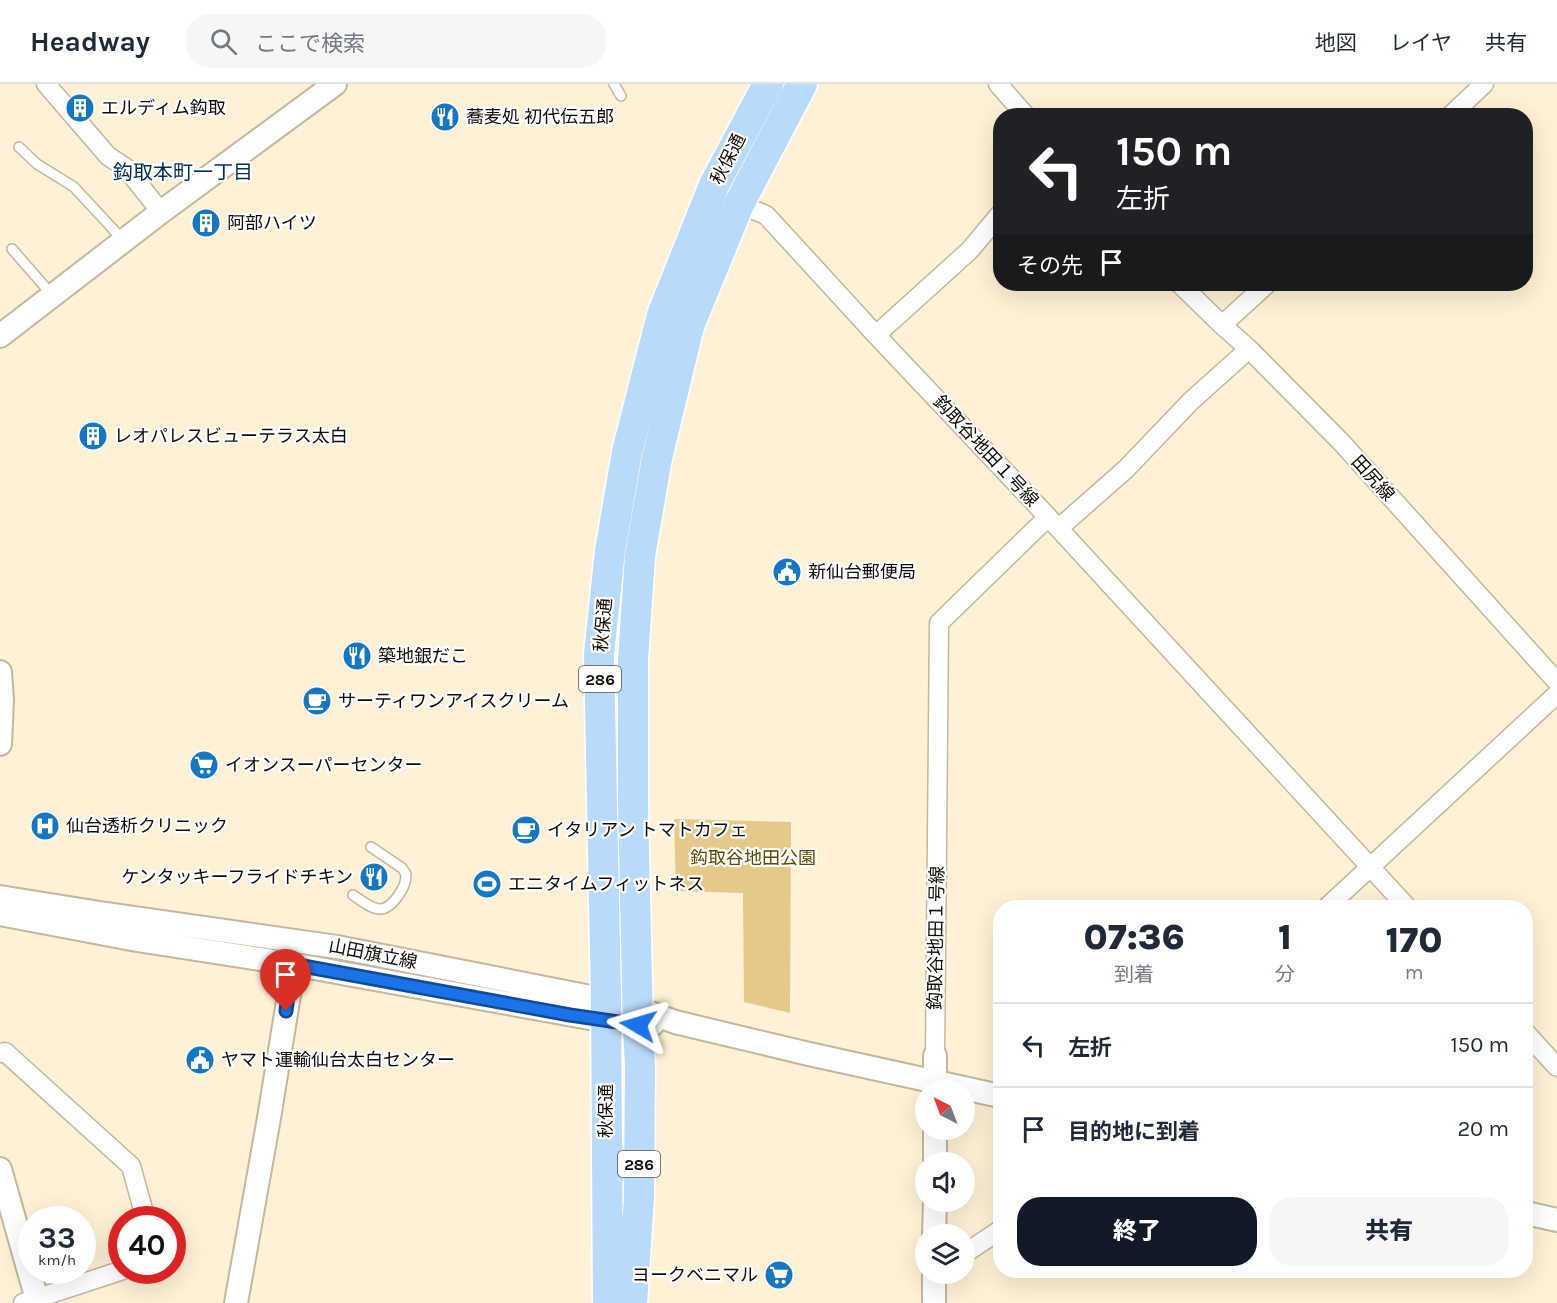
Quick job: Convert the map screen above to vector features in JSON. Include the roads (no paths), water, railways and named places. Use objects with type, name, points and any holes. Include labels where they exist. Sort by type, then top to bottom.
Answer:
[{"type":"highway","name":"秋保通","points":[[608,1303],[606,1010],[599,654],[610,551],[627,452],[662,315],[714,185],[768,84]]},
{"type":"highway","name":"秋保通","points":[[632,1303],[639,1198],[640,1067],[633,805],[633,660],[640,556],[657,458],[689,326],[740,204],[802,84]]},
{"type":"street","points":[[46,84],[108,156],[126,168],[161,212]]},
{"type":"street","points":[[998,84],[1019,108]]},
{"type":"street","points":[[1458,108],[1484,84]]},
{"type":"street","points":[[0,336],[323,87]]},
{"type":"street","name":"鈎取谷地田１号線","points":[[740,204],[766,215],[1054,523],[939,623],[935,1056]]},
{"type":"street","points":[[876,335],[970,250],[993,222]]},
{"type":"street","name":"田尻線","points":[[1186,291],[1249,349],[1342,443],[1557,682]]},
{"type":"street","points":[[1222,325],[1260,291]]},
{"type":"street","points":[[1249,349],[1191,401],[1126,468],[1054,523],[1401,900]]},
{"type":"street","points":[[0,672],[2,700],[0,744]]},
{"type":"street","points":[[1335,900],[1557,694]]},
{"type":"street","name":"山田旗立線","points":[[0,897],[337,947],[637,1017],[675,1022],[915,1081]]},
{"type":"street","name":"山田旗立線","points":[[0,915],[137,940],[606,1010]]},
{"type":"street","points":[[236,1303],[269,1118],[292,964]]},
{"type":"street","points":[[1533,1041],[1557,1067]]},
{"type":"street","points":[[0,1053],[5,1052],[131,1166],[142,1206]]},
{"type":"street","points":[[935,1056],[935,1080]]},
{"type":"street","name":"山田旗立線","points":[[975,1092],[993,1095]]},
{"type":"street","points":[[0,1169],[32,1302],[108,1275]]},
{"type":"street","points":[[1533,1215],[1557,1220]]},
{"type":"street","points":[[975,1247],[993,1235]]},
{"type":"street","points":[[934,1284],[934,1303]]},
{"type":"lane","points":[[614,84],[621,96]]},
{"type":"lane","points":[[19,147],[38,164],[74,187],[124,241]]},
{"type":"lane","points":[[12,249],[53,296]]},
{"type":"lane","points":[[353,895],[374,908],[383,909],[393,903],[404,887],[406,874],[402,868],[371,847]]},
{"type":"place","name":"エルディム鈎取","points":[[80,108]]},
{"type":"place","name":"蕎麦処 初代伝五郎","points":[[445,117]]},
{"type":"place","name":"阿部ハイツ","points":[[206,223]]},
{"type":"place","name":"レオパレスビューテラス太白","points":[[93,436]]},
{"type":"place","name":"新仙台郵便局","points":[[787,572]]},
{"type":"place","name":"築地銀だこ","points":[[357,656]]},
{"type":"place","name":"サーティワンアイスクリーム","points":[[317,701]]},
{"type":"place","name":"イオンスーパーセンター","points":[[204,765]]},
{"type":"place","name":"仙台透析クリニック","points":[[45,826]]},
{"type":"place","name":"イタリアン トマトカフェ","points":[[526,830]]},
{"type":"place","name":"ケンタッキーフライドチキン","points":[[374,877]]},
{"type":"place","name":"エニタイムフィットネス","points":[[487,884]]},
{"type":"place","name":"ヤマト運輸仙台太白センター","points":[[200,1060]]},
{"type":"place","name":"ヨークベニマル","points":[[779,1275]]},
{"type":"district","name":"鈎取本町一丁目","points":[[183,172]]},
{"type":"park label","name":"鈎取谷地田公園","points":[[753,858]]}]
